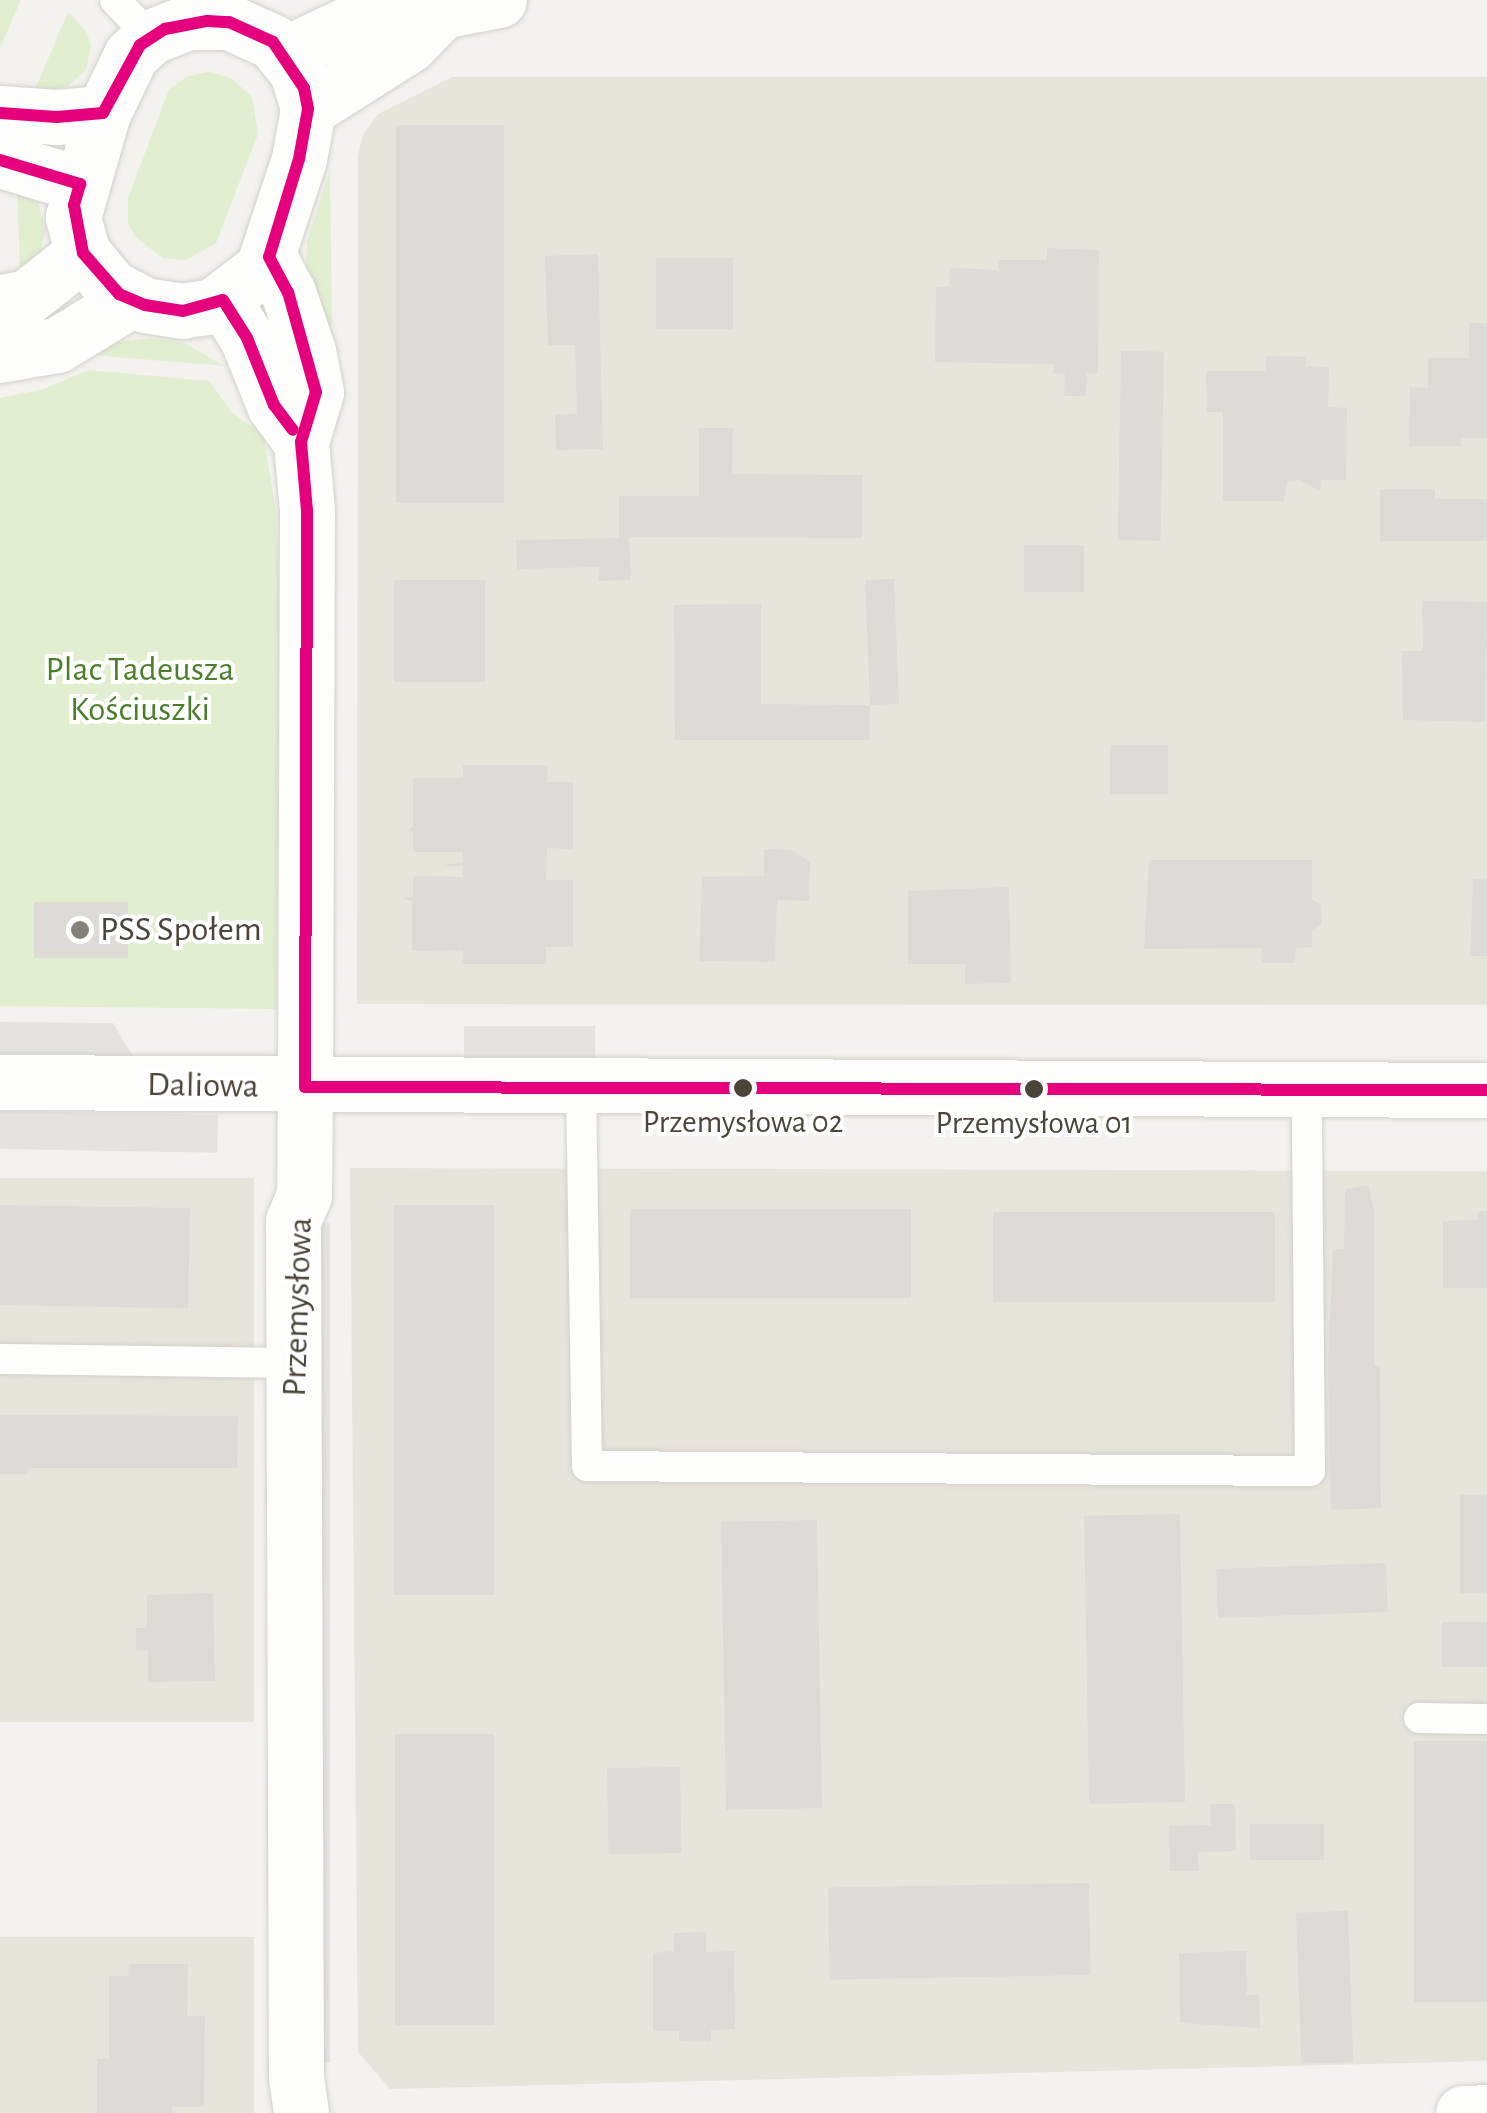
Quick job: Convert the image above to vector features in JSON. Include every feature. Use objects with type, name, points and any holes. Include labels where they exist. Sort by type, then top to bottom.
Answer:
[{"type":"street","points":[[285,54],[390,4],[442,11],[498,0]]},
{"type":"street","points":[[235,11],[285,54],[304,88],[308,108],[299,159],[269,257],[254,279],[224,300],[184,311],[131,300],[111,287],[83,253],[73,217],[103,113],[132,55],[133,19],[188,22],[235,11]]},
{"type":"street","points":[[308,108],[409,45],[442,11]]},
{"type":"street","points":[[0,113],[103,113]]},
{"type":"street","points":[[0,160],[80,184]]},
{"type":"street","points":[[0,302],[26,297],[83,253]]},
{"type":"street","name":"Przemysłowa","points":[[269,257],[288,292],[308,351],[316,392],[301,442],[307,510],[305,1087],[304,1196],[294,1221],[296,2077],[301,2113]]},
{"type":"street","points":[[0,355],[57,345],[131,300]]},
{"type":"street","name":"Przemysłowa","points":[[224,300],[247,338],[274,405],[301,442]]},
{"type":"street","name":"Daliowa","points":[[0,1082],[305,1087],[1487,1090]]},
{"type":"street","points":[[1464,2113],[1487,2112]]},
{"type":"lane","points":[[581,1086],[587,1466],[1310,1471],[1308,1090]]},
{"type":"lane","points":[[0,1359],[295,1364]]},
{"type":"lane","points":[[1419,1718],[1487,1720]]},
{"type":"shaded area","points":[[452,77],[1487,77],[1487,1005],[357,1004],[358,156],[363,134],[378,114]]},
{"type":"shaded area","points":[[0,1022],[113,1023],[134,1058],[0,1057]]},
{"type":"shaded area","points":[[464,1026],[595,1026],[595,1060],[464,1060]]},
{"type":"shaded area","points":[[0,1111],[218,1115],[217,1153],[0,1149]]},
{"type":"shaded area","points":[[350,1168],[1487,1171],[1487,2061],[390,2089],[358,2052]]},
{"type":"shaded area","points":[[0,1178],[254,1178],[254,1722],[0,1722]]},
{"type":"shaded area","points":[[309,1223],[330,1223],[330,2063],[309,2063]]},
{"type":"shaded area","points":[[0,1937],[254,1937],[254,2113],[0,2113]]},
{"type":"green space","points":[[0,0],[21,0],[0,48]]},
{"type":"green space","points":[[68,12],[86,31],[91,45],[86,70],[67,87],[34,92]]},
{"type":"green space","points":[[209,72],[231,78],[252,97],[258,134],[216,243],[186,260],[163,258],[135,237],[128,223],[128,198],[169,89],[188,76]]},
{"type":"green space","points":[[330,170],[332,325],[319,328],[306,265],[307,241]]},
{"type":"green space","points":[[17,188],[38,203],[46,232],[39,254],[20,271]]},
{"type":"green space","points":[[152,338],[184,343],[225,366],[92,355],[123,341]]},
{"type":"green space","name":"Plac Tadeusza Kościuszki","points":[[88,370],[209,381],[232,413],[263,434],[276,511],[280,617],[276,1009],[0,1006],[0,398],[44,389]]},
{"type":"building","points":[[396,125],[504,125],[504,503],[396,503]]},
{"type":"building","points":[[1047,248],[1099,250],[1098,374],[1087,373],[1086,396],[1064,396],[1065,374],[1053,373],[1054,364],[935,362],[936,287],[950,286],[949,268],[998,270],[998,260],[1047,260]]},
{"type":"building","points":[[598,254],[603,449],[556,450],[555,415],[577,414],[575,345],[548,345],[545,256]]},
{"type":"building","points":[[656,258],[733,258],[733,329],[656,329]]},
{"type":"building","points":[[1469,323],[1487,323],[1487,438],[1461,438],[1461,446],[1409,446],[1410,387],[1428,388],[1428,358],[1469,358]]},
{"type":"building","points":[[1121,351],[1164,352],[1161,541],[1118,540]]},
{"type":"building","points":[[1266,356],[1305,357],[1306,366],[1329,367],[1328,407],[1347,408],[1346,480],[1321,480],[1320,491],[1300,480],[1287,481],[1284,501],[1223,501],[1223,412],[1207,412],[1206,371],[1266,371]]},
{"type":"building","points":[[699,428],[733,428],[732,474],[862,475],[862,538],[629,537],[631,580],[598,581],[599,567],[517,569],[516,540],[619,538],[619,496],[699,496]]},
{"type":"building","points":[[1380,489],[1435,489],[1435,499],[1487,499],[1487,541],[1380,541]]},
{"type":"building","points":[[1024,545],[1084,545],[1084,592],[1024,592]]},
{"type":"building","points":[[894,579],[899,704],[870,705],[865,580]]},
{"type":"building","points":[[394,580],[485,580],[485,682],[394,682]]},
{"type":"building","points":[[1422,601],[1487,602],[1485,722],[1403,720],[1402,651],[1423,651]]},
{"type":"building","points":[[761,604],[761,704],[870,705],[869,740],[675,740],[674,605]]},
{"type":"building","points":[[1110,745],[1168,745],[1168,794],[1110,794]]},
{"type":"building","points":[[463,765],[548,765],[547,782],[573,782],[573,849],[547,848],[546,880],[573,880],[573,947],[546,947],[546,964],[462,964],[463,950],[412,951],[412,901],[402,898],[413,897],[413,876],[463,877],[463,866],[441,866],[463,862],[463,852],[413,852],[413,831],[408,831],[413,827],[413,778],[463,778]]},
{"type":"building","points":[[764,849],[792,850],[810,862],[809,901],[777,900],[775,962],[699,961],[702,877],[764,876]]},
{"type":"building","points":[[1149,860],[1312,860],[1312,899],[1321,905],[1322,924],[1312,930],[1312,947],[1296,948],[1295,963],[1262,963],[1261,948],[1144,949]]},
{"type":"building","points":[[1473,879],[1487,879],[1487,956],[1470,956]]},
{"type":"building","points":[[1009,887],[1011,983],[965,984],[965,964],[908,964],[908,891]]},
{"type":"building","name":"PSS Społem","points":[[34,902],[128,902],[128,958],[34,958]]},
{"type":"building","points":[[1369,1185],[1374,1212],[1374,1366],[1380,1366],[1381,1508],[1331,1510],[1328,1366],[1333,1249],[1344,1249],[1345,1189]]},
{"type":"building","points":[[0,1205],[190,1208],[188,1308],[0,1305]]},
{"type":"building","points":[[394,1205],[494,1205],[494,1595],[394,1595]]},
{"type":"building","points":[[630,1209],[911,1209],[911,1298],[630,1298]]},
{"type":"building","points":[[1487,1211],[1487,1288],[1443,1288],[1443,1221],[1477,1220],[1477,1212]]},
{"type":"building","points":[[993,1212],[1275,1212],[1275,1302],[993,1302]]},
{"type":"building","points":[[0,1415],[238,1416],[237,1468],[29,1468],[26,1474],[0,1474]]},
{"type":"building","points":[[1460,1495],[1487,1495],[1487,1593],[1460,1593]]},
{"type":"building","points":[[1180,1514],[1185,1802],[1089,1804],[1084,1516]]},
{"type":"building","points":[[817,1520],[822,1808],[726,1810],[721,1522]]},
{"type":"building","points":[[1386,1563],[1388,1612],[1218,1618],[1216,1569]]},
{"type":"building","points":[[213,1593],[215,1681],[148,1682],[148,1651],[136,1650],[136,1628],[147,1628],[147,1595]]},
{"type":"building","points":[[1442,1622],[1487,1622],[1487,1667],[1442,1667]]},
{"type":"building","points":[[395,1734],[494,1734],[494,2025],[395,2025]]},
{"type":"building","points":[[1414,1741],[1487,1741],[1487,2002],[1414,2002]]},
{"type":"building","points":[[680,1767],[682,1853],[609,1854],[607,1768]]},
{"type":"building","points":[[1210,1804],[1235,1804],[1236,1851],[1198,1852],[1199,1871],[1170,1871],[1169,1826],[1211,1825]]},
{"type":"building","points":[[1250,1824],[1324,1824],[1324,1860],[1250,1860]]},
{"type":"building","points":[[1089,1883],[1091,1975],[830,1980],[828,1888]]},
{"type":"building","points":[[1348,1911],[1353,2062],[1301,2064],[1296,1913]]},
{"type":"building","points":[[706,1932],[706,1952],[734,1951],[735,2029],[711,2030],[711,2042],[679,2041],[679,2031],[653,2031],[653,1953],[674,1951],[674,1933]]},
{"type":"building","points":[[1246,1951],[1247,1995],[1259,1995],[1260,2028],[1180,2023],[1179,1953]]},
{"type":"building","points":[[129,1964],[188,1964],[187,2016],[205,2016],[204,2107],[172,2107],[172,2113],[97,2113],[97,2059],[109,2059],[109,1976],[128,1976]]},
{"type":"transit line","points":[[0,113],[57,117],[103,113],[140,45],[165,29],[207,21],[229,22],[273,42],[304,88],[308,109],[299,159],[269,257],[288,292],[316,392],[301,442],[307,510],[305,1087]]},
{"type":"transit line","points":[[0,160],[80,184],[74,205],[83,253],[119,294],[145,305],[183,311],[223,300],[247,338],[274,405],[293,430]]},
{"type":"transit line","points":[[305,1087],[1487,1090]]},
{"type":"place","name":"PSS Społem","points":[[80,930]]},
{"type":"place","name":"Przemysłowa 02","points":[[743,1088]]},
{"type":"place","name":"Przemysłowa 01","points":[[1034,1089]]}]
